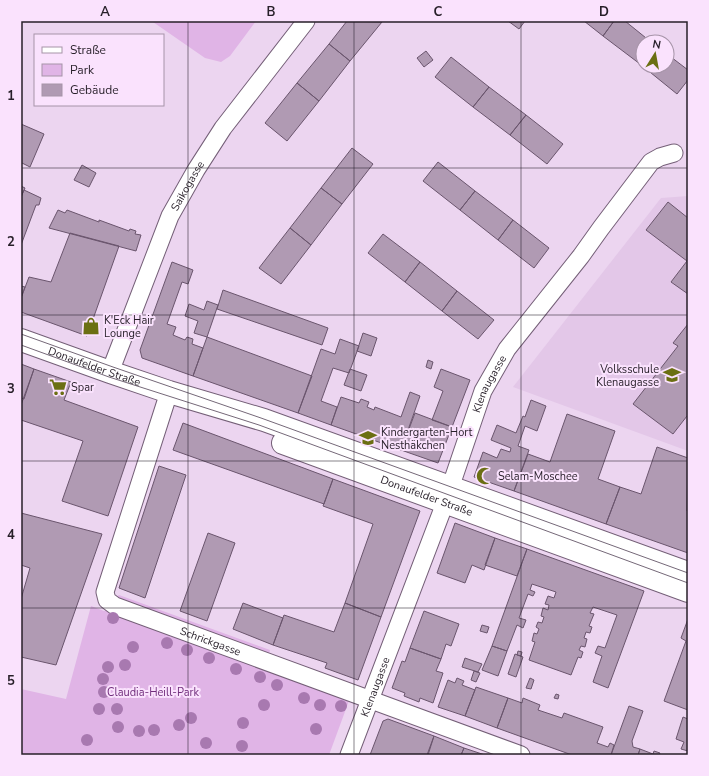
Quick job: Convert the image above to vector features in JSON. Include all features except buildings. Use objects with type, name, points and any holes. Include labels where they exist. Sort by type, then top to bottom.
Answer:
[{"type":"main road","name":"Donaufelder Straße","points":[[21,340],[169,392],[264,420],[688,591]]},
{"type":"main road","name":"Donaufelder Straße","points":[[448,495],[688,573]]},
{"type":"street","name":"Saikogasse","points":[[110,372],[170,216],[196,170],[223,128],[306,21]]},
{"type":"street","name":"Klenaugasse","points":[[349,755],[448,495],[483,391],[508,349],[581,256],[651,162],[660,156],[674,152]]},
{"type":"street","name":"Schrickgasse","points":[[169,392],[105,592],[107,600],[115,606],[521,755]]},
{"type":"shaded area","points":[[688,196],[688,451],[513,387],[661,198]]},
{"type":"green space","points":[[256,21],[230,56],[221,62],[205,58],[153,22]]},
{"type":"green space","points":[[119,595],[270,650],[269,654],[115,598]]},
{"type":"green space","name":"Claudia-Heill-Park","points":[[91,606],[104,611],[109,609],[350,698],[329,755],[21,754],[21,689],[66,699]]},
{"type":"tram line","points":[[21,334],[261,418],[688,573]]},
{"type":"tram line","points":[[21,345],[109,377],[259,425],[688,583]]},
{"type":"place","name":"K'Eck Hair Lounge","points":[[91,326]]},
{"type":"place","name":"Volksschule Klenaugasse","points":[[672,375]]},
{"type":"place","name":"Spar","points":[[58,387]]},
{"type":"place","name":"Kindergarten-Hort Nesthäkchen","points":[[368,438]]},
{"type":"place","name":"Selam-Moschee","points":[[485,476]]}]
